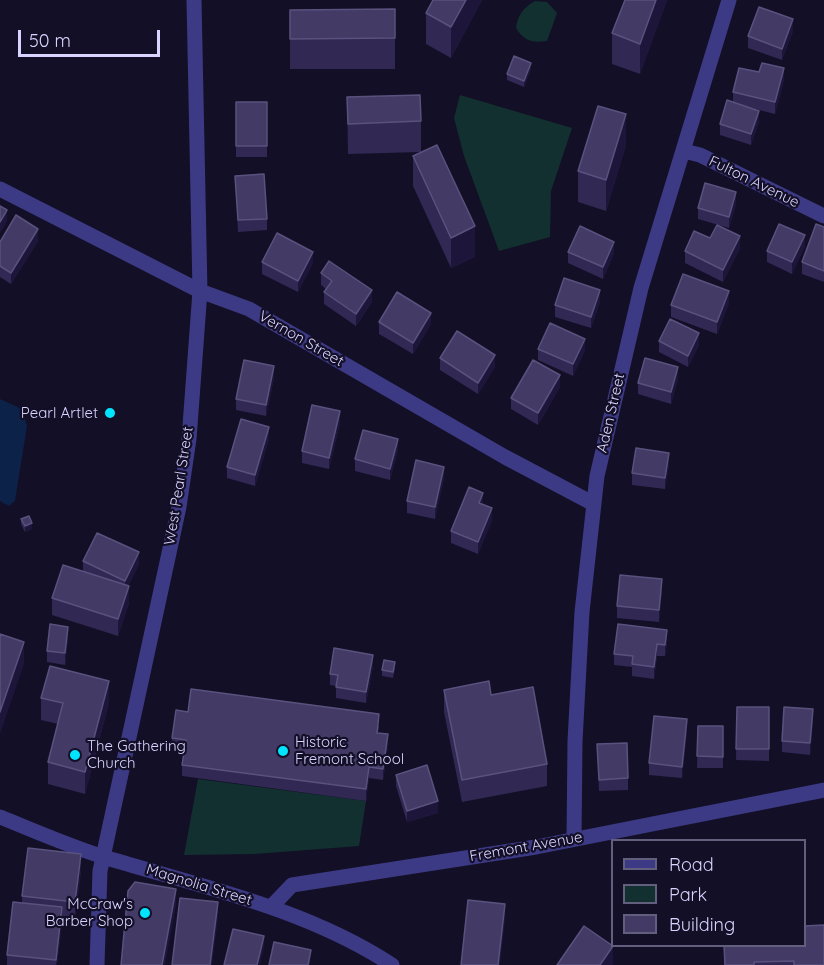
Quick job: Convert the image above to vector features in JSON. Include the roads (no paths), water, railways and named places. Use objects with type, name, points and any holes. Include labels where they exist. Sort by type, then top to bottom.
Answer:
[{"type":"street","name":"West Pearl Street","points":[[97,965],[100,871],[185,473],[200,291],[194,0]]},
{"type":"street","name":"Aden Street","points":[[574,839],[574,741],[582,612],[597,476],[640,288],[729,0]]},
{"type":"street","name":"Fulton Avenue","points":[[684,151],[700,155],[824,216]]},
{"type":"street","name":"Vernon Street","points":[[0,189],[200,291],[249,309],[505,457],[594,504]]},
{"type":"street","name":"Fremont Avenue","points":[[271,907],[292,885],[574,839],[824,790]]},
{"type":"street","name":"Magnolia Street","points":[[0,817],[103,857],[271,907],[337,934],[392,965]]},
{"type":"water","points":[[0,399],[22,409],[27,426],[15,501],[9,506],[0,501]]},
{"type":"place","name":"Pearl Artlet","points":[[110,413]]},
{"type":"place","name":"Historic Fremont School","points":[[283,751]]},
{"type":"place","name":"The Gathering Church","points":[[75,755]]},
{"type":"place","name":"McCraw's Barber Shop","points":[[145,913]]}]
